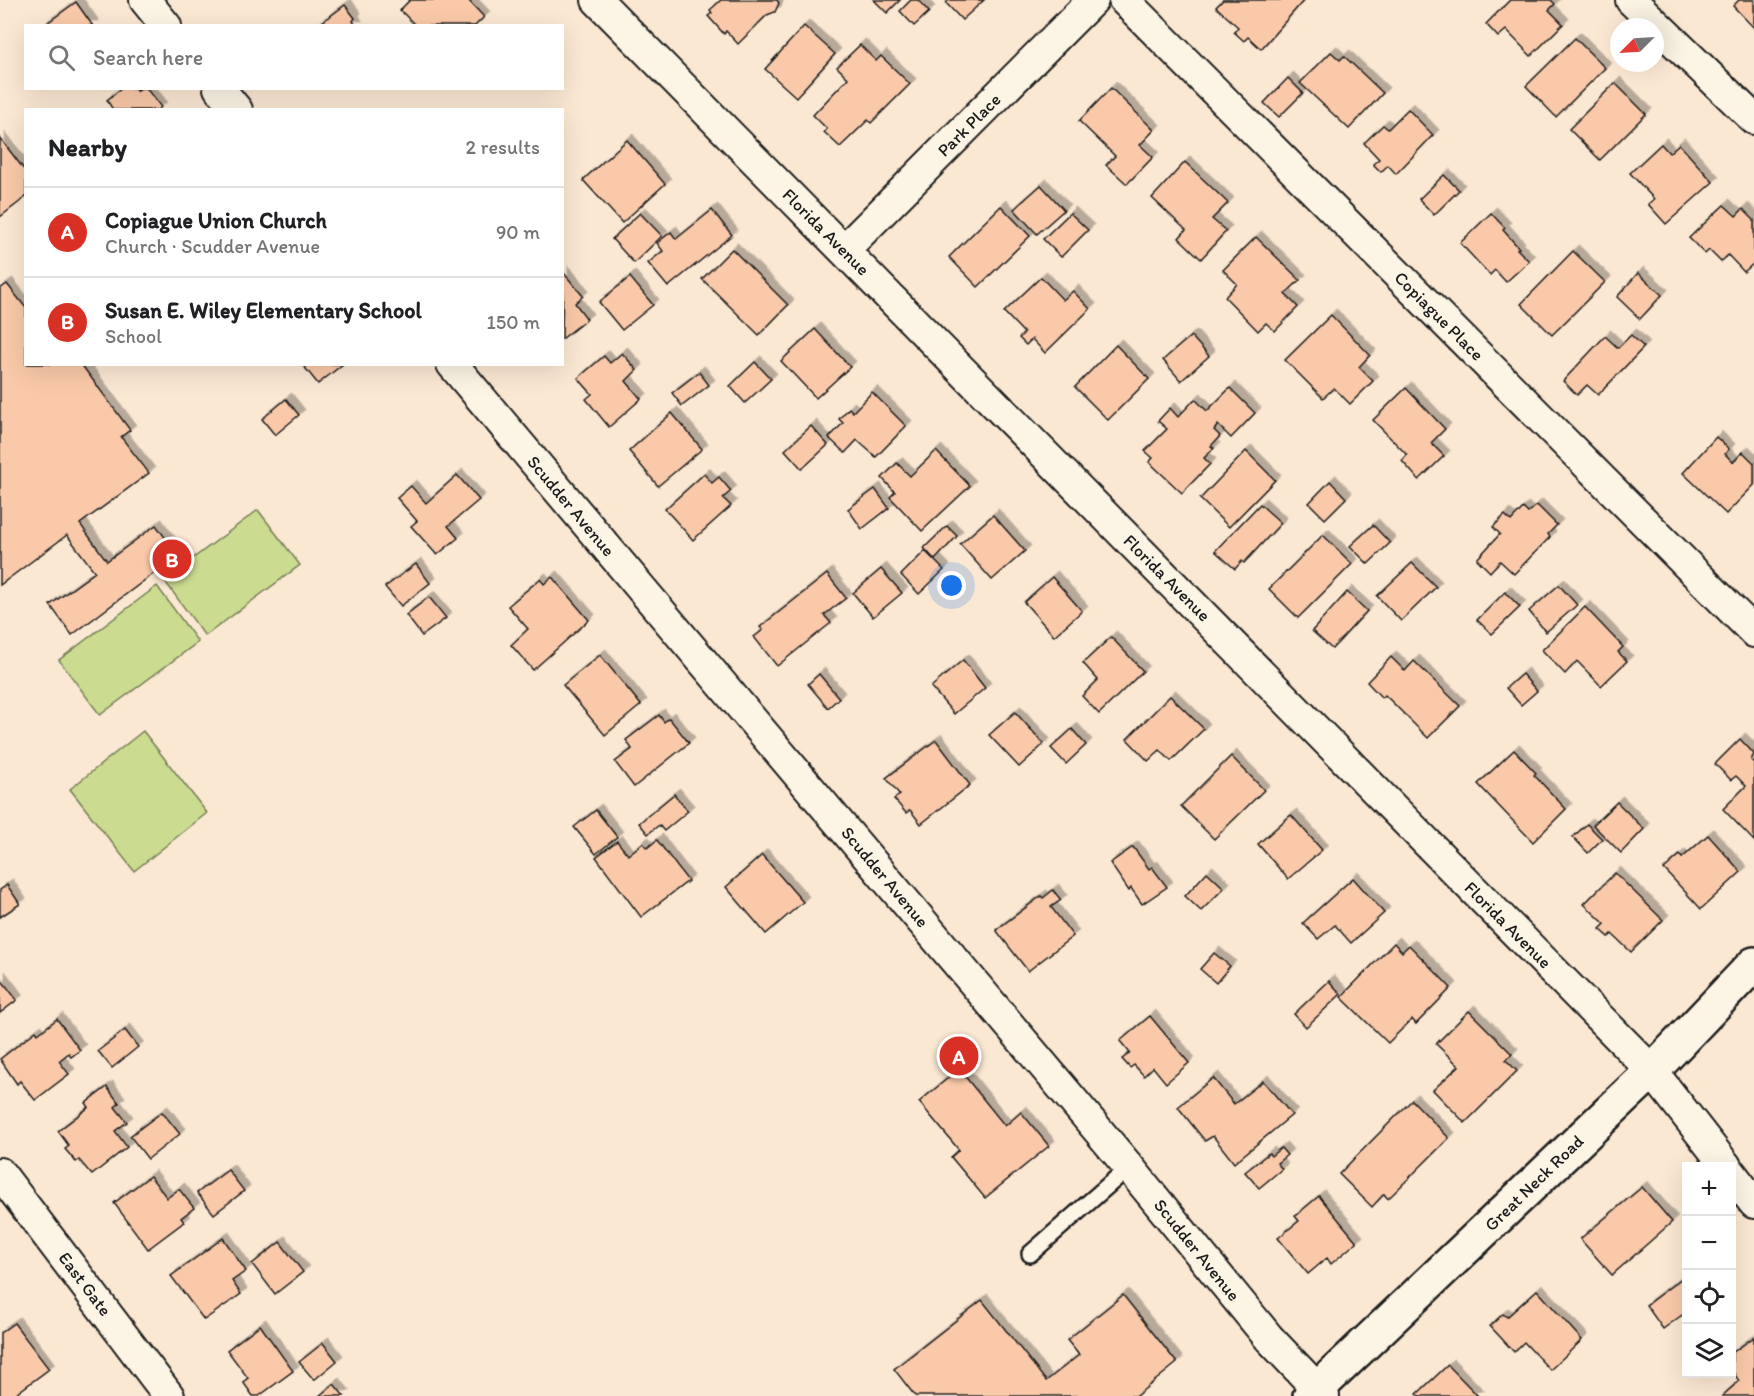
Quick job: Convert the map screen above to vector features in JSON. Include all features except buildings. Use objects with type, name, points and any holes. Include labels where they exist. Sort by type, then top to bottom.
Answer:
[{"type":"main road","name":"Great Neck Road","points":[[1317,1394],[1652,1071],[1754,964]]},
{"type":"street","points":[[145,0],[164,24]]},
{"type":"street","name":"Florida Avenue","points":[[597,0],[1652,1071],[1722,1162]]},
{"type":"street","name":"Park Place","points":[[844,250],[1093,0]]},
{"type":"street","name":"Copiague Place","points":[[1124,0],[1754,632]]},
{"type":"street","points":[[1631,0],[1754,119]]},
{"type":"street","points":[[221,90],[235,108]]},
{"type":"street","name":"Scudder Avenue","points":[[454,366],[1130,1167],[1317,1394]]},
{"type":"street","name":"East Gate","points":[[0,1173],[169,1396]]},
{"type":"street","points":[[1736,1180],[1754,1203]]},
{"type":"lane","points":[[1030,1254],[1130,1167]]},
{"type":"green space","points":[[258,510],[300,565],[205,636],[164,580]]},
{"type":"green space","points":[[157,586],[198,642],[100,715],[59,660]]},
{"type":"green space","points":[[143,731],[207,813],[134,871],[70,789]]},
{"type":"place","name":"Susan E. Wiley Elementary School","points":[[172,559]]},
{"type":"place","name":"Copiague Union Church","points":[[959,1056]]}]
